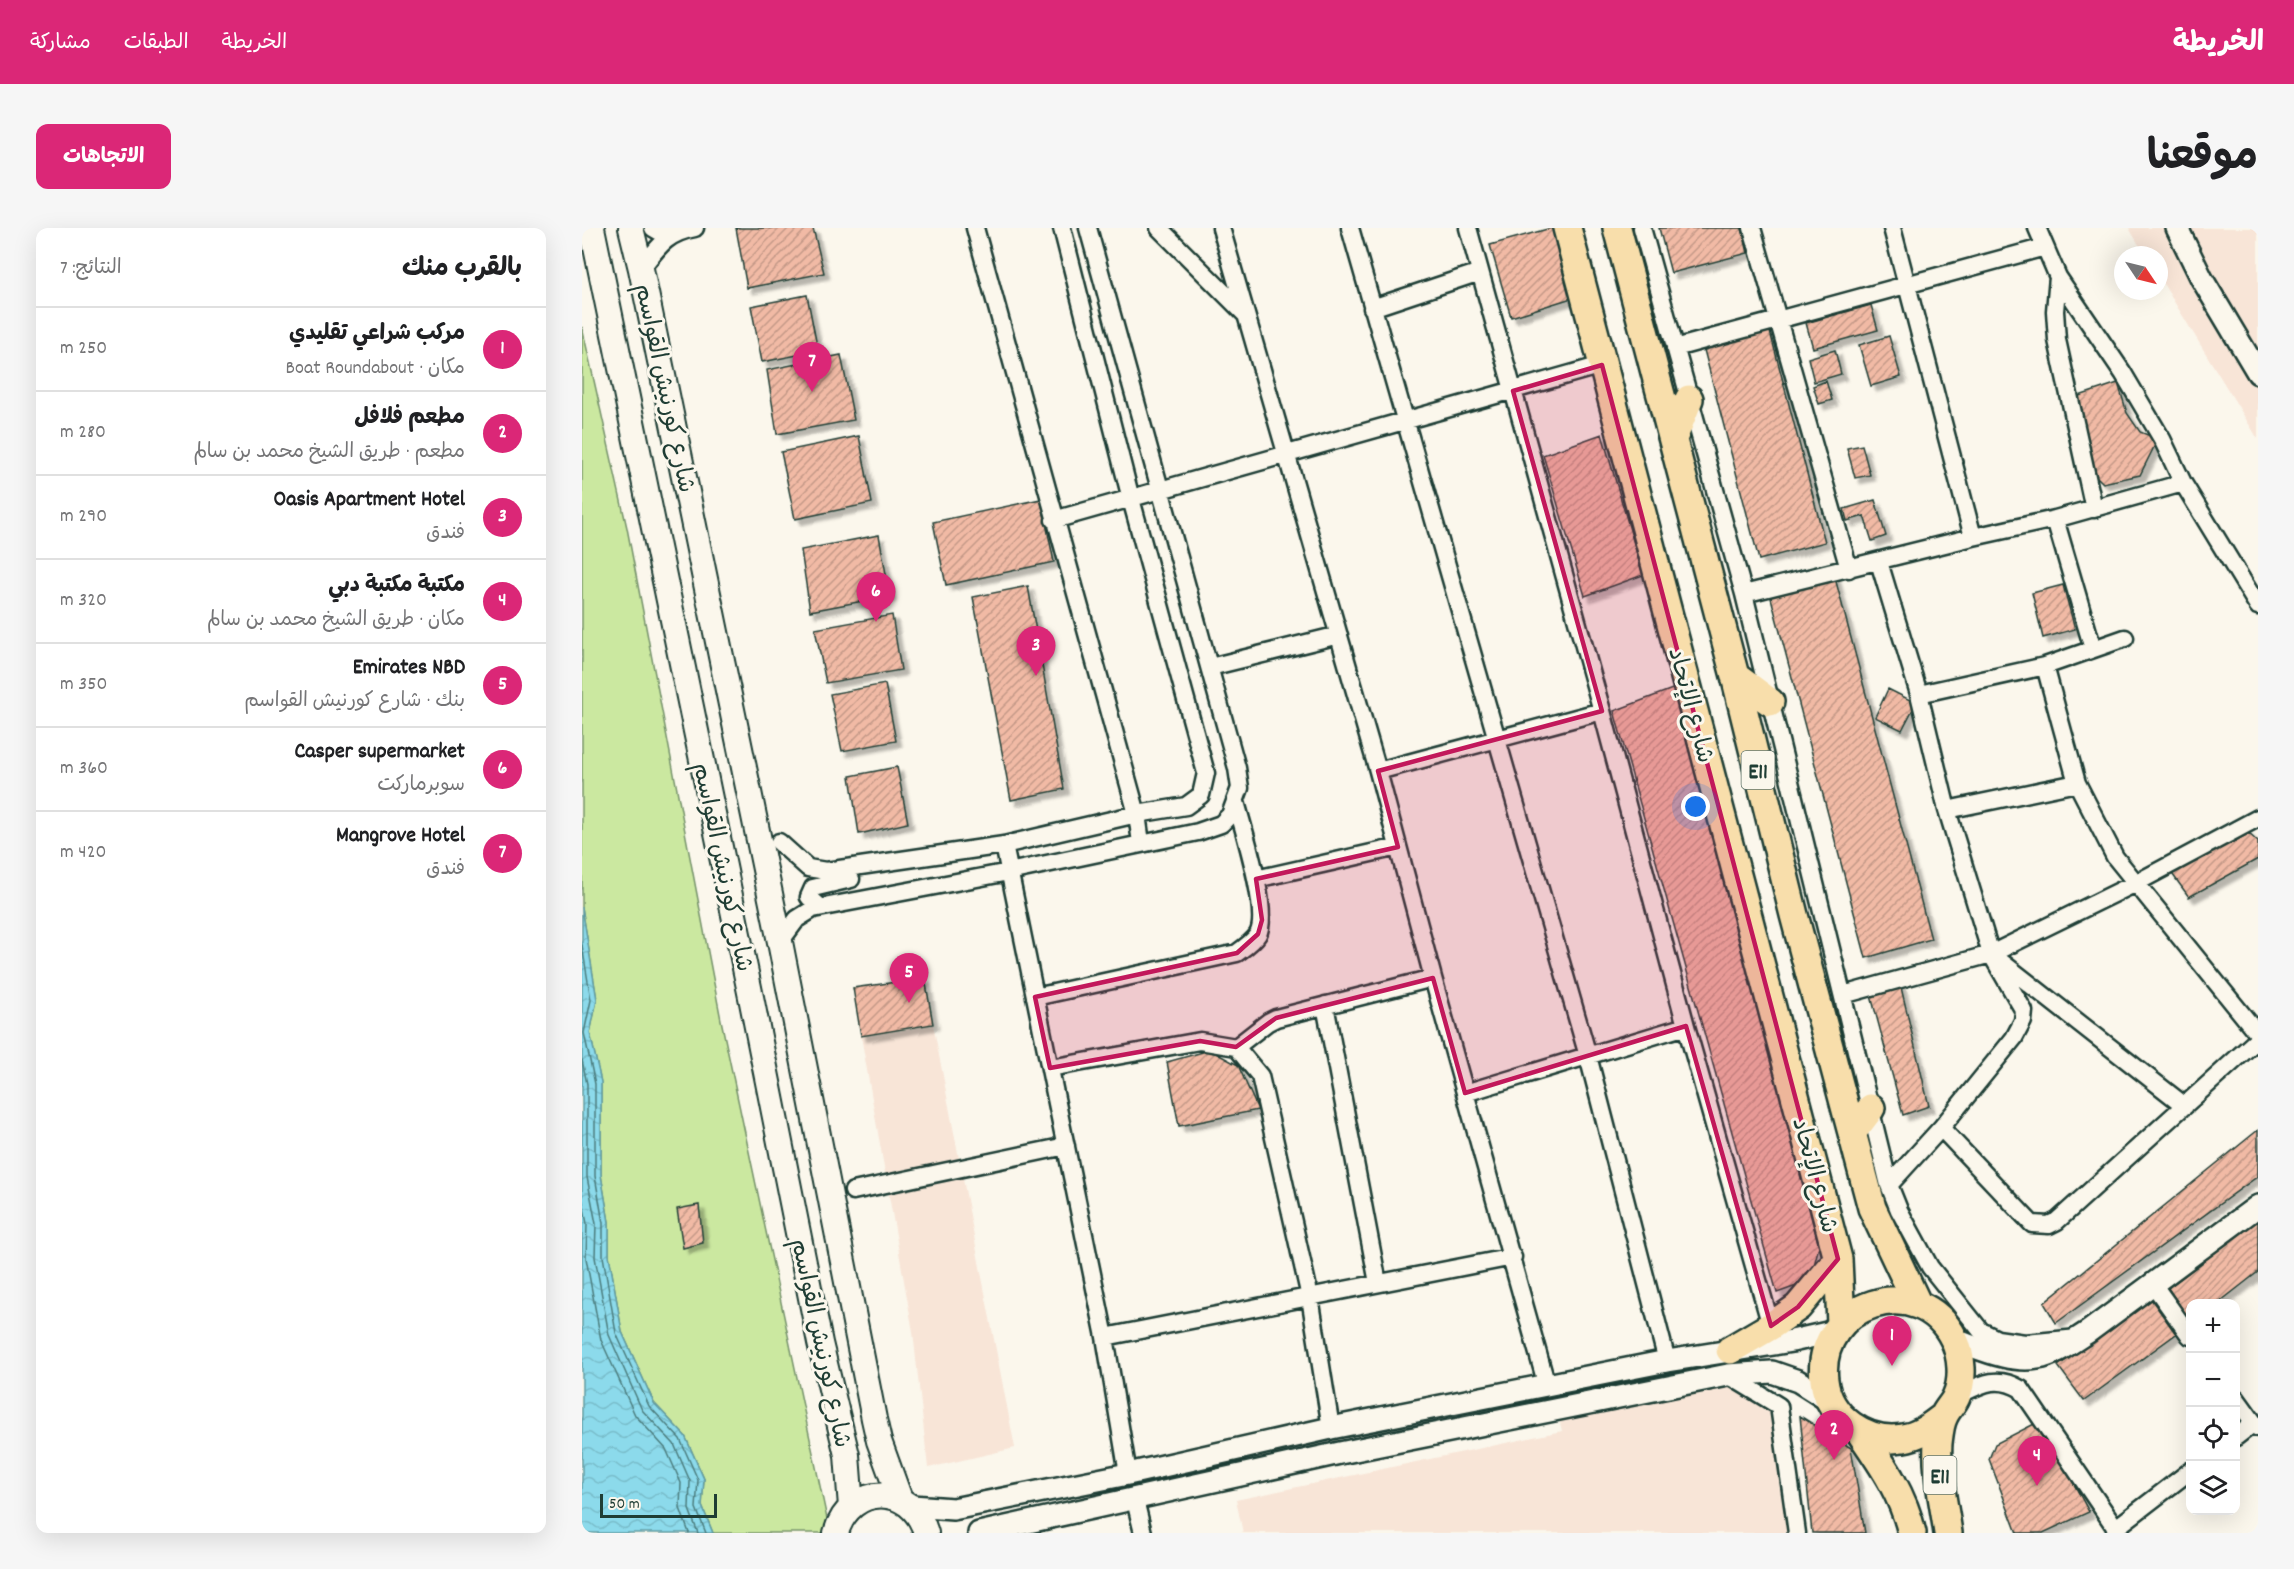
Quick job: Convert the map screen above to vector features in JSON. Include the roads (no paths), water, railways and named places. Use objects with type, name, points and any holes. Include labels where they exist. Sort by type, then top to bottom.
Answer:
[{"type":"main road","name":"شارع كورنيش القواسم","points":[[592,228],[820,1343],[847,1455],[851,1507]]},
{"type":"main road","name":"شارع كورنيش القواسم","points":[[631,228],[780,942],[874,1419],[879,1441],[906,1502],[922,1520],[926,1533]]},
{"type":"main road","name":"شارع الإتحاد","points":[[1567,228],[1838,1259],[1838,1327]]},
{"type":"main road","name":"شارع الإتحاد","points":[[1617,228],[1872,1208],[1918,1305]]},
{"type":"main road","points":[[1673,439],[1689,399]]},
{"type":"main road","points":[[1735,676],[1770,702]]},
{"type":"main road","points":[[1852,1133],[1870,1108]]},
{"type":"main road","points":[[1729,1363],[1771,1326],[1798,1307],[1838,1259]]},
{"type":"main road","points":[[1898,1301],[1918,1305],[1939,1320],[1955,1340],[1961,1361],[1960,1382],[1950,1406],[1925,1431],[1904,1438],[1881,1438],[1860,1432],[1843,1419],[1831,1402],[1824,1382],[1824,1361],[1829,1341],[1838,1327],[1857,1310],[1877,1302],[1898,1301]]},
{"type":"main road","name":"E11","points":[[1948,1533],[1940,1480],[1938,1444],[1950,1406]]},
{"type":"main road","name":"E11","points":[[1860,1432],[1886,1469],[1906,1509],[1912,1533]]},
{"type":"main road","points":[[836,1533],[842,1518],[862,1499],[887,1495],[906,1502]]},
{"type":"street","points":[[653,228],[660,232],[688,229]]},
{"type":"street","points":[[975,228],[1137,814],[1141,843]]},
{"type":"street","points":[[779,842],[808,868],[826,872],[1004,845],[1137,814],[1186,806],[1195,802],[1201,795],[1206,773],[1131,499],[1062,228]]},
{"type":"street","points":[[780,942],[797,919],[813,909],[1009,872],[1198,832],[1221,824],[1230,815],[1236,802],[1240,788],[1237,768],[1088,228]]},
{"type":"street","points":[[1159,228],[1246,315]]},
{"type":"street","points":[[1221,228],[1378,771],[1433,978],[1513,1257],[1547,1386]]},
{"type":"street","points":[[1350,228],[1404,423],[1588,1056],[1667,1361]]},
{"type":"street","points":[[1468,228],[1602,711],[1686,1026],[1771,1326]]},
{"type":"street","points":[[1642,228],[1744,594],[1889,1185],[1899,1210],[1930,1267],[1981,1331],[1997,1339],[2025,1343],[2079,1338]]},
{"type":"street","points":[[1752,228],[1848,569]]},
{"type":"street","points":[[1892,228],[1973,537]]},
{"type":"street","points":[[2177,228],[2202,279],[2258,373]]},
{"type":"street","points":[[641,269],[660,245],[688,229]]},
{"type":"street","points":[[1675,348],[1907,284],[2043,234],[2058,277],[2123,374],[2162,439],[2183,483],[2258,606]]},
{"type":"street","points":[[1372,308],[1480,272]]},
{"type":"street","points":[[2058,277],[2055,311],[2057,340],[2094,509]]},
{"type":"street","points":[[1054,520],[1404,423],[1602,365]]},
{"type":"street","points":[[1744,594],[2055,519],[2183,483]]},
{"type":"street","points":[[2055,519],[2093,649]]},
{"type":"street","points":[[1879,562],[1919,694],[1947,810],[1991,954],[2024,1011],[2022,1022],[2014,1038],[1941,1128],[1889,1185]]},
{"type":"street","points":[[1210,667],[1339,635]]},
{"type":"street","points":[[1919,694],[2045,666],[2125,638]]},
{"type":"street","points":[[1941,1128],[2032,1224],[2049,1225],[2057,1221],[2185,1107],[2258,1037],[2115,857],[2077,783],[2045,666]]},
{"type":"street","points":[[1378,771],[1602,711]]},
{"type":"street","points":[[1947,810],[2077,783]]},
{"type":"street","points":[[1035,997],[1237,952],[1258,934],[1262,920],[1256,879],[1236,802]]},
{"type":"street","points":[[1844,995],[1991,954],[2255,824]]},
{"type":"street","points":[[1004,845],[1105,1337],[1128,1474]]},
{"type":"street","points":[[1256,879],[1398,847]]},
{"type":"street","points":[[820,908],[809,897],[813,888],[861,877],[868,874],[876,864]]},
{"type":"street","points":[[1991,954],[2185,1107]]},
{"type":"street","points":[[1236,1047],[1268,1022],[1433,978]]},
{"type":"street","points":[[1325,1005],[1378,1284]]},
{"type":"street","points":[[1465,1093],[1686,1026]]},
{"type":"street","points":[[1050,1068],[1200,1041],[1236,1047],[1260,1076],[1310,1297],[1331,1428]]},
{"type":"street","points":[[853,1191],[1066,1146]]},
{"type":"street","points":[[1955,1340],[2004,1357],[2038,1358],[2059,1350],[2079,1338],[2258,1206]]},
{"type":"street","points":[[1105,1337],[1513,1257]]},
{"type":"street","points":[[2153,1284],[2186,1330]]},
{"type":"street","points":[[980,1533],[1136,1500],[1729,1363],[1838,1327]]},
{"type":"street","points":[[906,1502],[953,1509],[1128,1474],[1331,1428],[1667,1361],[1729,1363],[1772,1372],[1798,1381],[1831,1402]]},
{"type":"street","points":[[1729,1363],[1779,1406],[1797,1533]]},
{"type":"street","points":[[1950,1406],[1981,1384],[1998,1380],[2021,1389],[2118,1531],[2186,1474]]},
{"type":"street","points":[[2240,1405],[2256,1426],[2240,1434]]},
{"type":"street","points":[[1136,1500],[1143,1533]]},
{"type":"water","points":[[582,907],[597,1000],[590,1033],[601,1082],[601,1175],[609,1222],[609,1255],[622,1332],[654,1403],[685,1436],[704,1479],[702,1506],[713,1533],[582,1533]]},
{"type":"place","name":"Mangrove Hotel","points":[[812,392]]},
{"type":"place","name":"Casper supermarket","points":[[876,622]]},
{"type":"place","name":"Oasis Apartment Hotel","points":[[1036,676]]},
{"type":"place","name":"Emirates NBD","points":[[909,1003]]},
{"type":"place","name":"مركب شراعي تقليدي","points":[[1892,1366]]},
{"type":"place","name":"مطعم فلافل","points":[[1834,1460]]},
{"type":"place","name":"مكتبة مكتبة دبي","points":[[2037,1486]]}]
